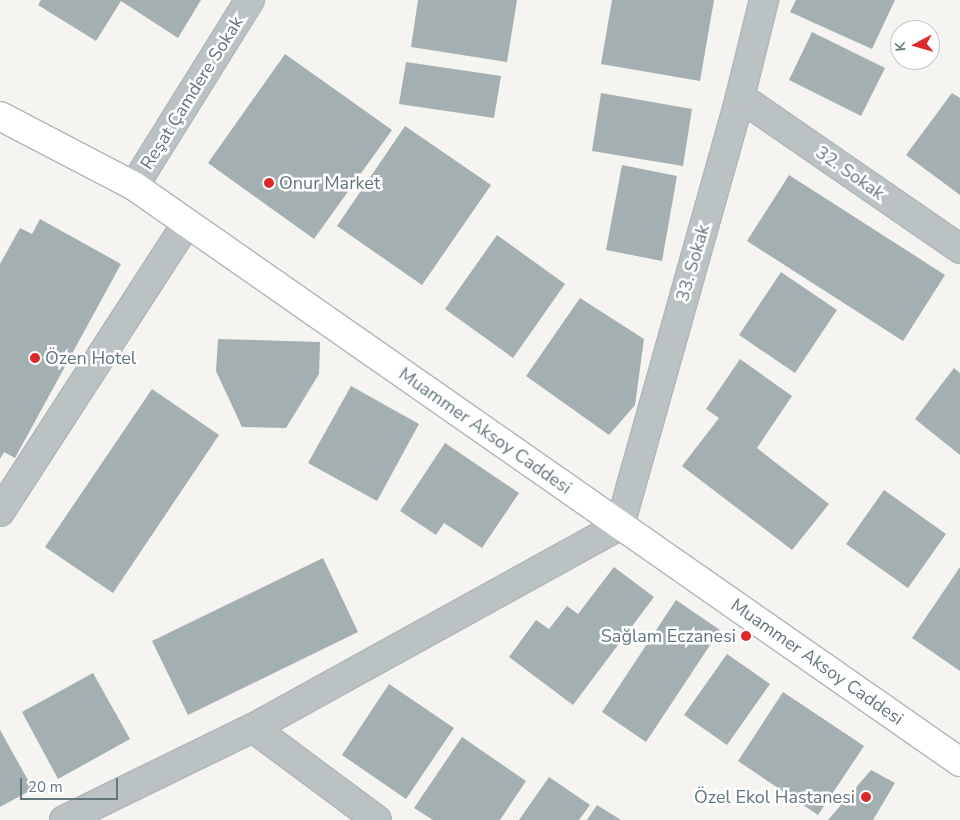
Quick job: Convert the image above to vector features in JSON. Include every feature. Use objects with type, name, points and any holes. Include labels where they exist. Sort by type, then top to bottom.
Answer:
[{"type":"main road","name":"Muammer Aksoy Caddesi","points":[[0,116],[134,186],[960,762]]},
{"type":"street","name":"Reşat Çamdere Sokak","points":[[134,186],[250,0]]},
{"type":"street","name":"33. Sokak","points":[[620,525],[740,97],[764,0]]},
{"type":"street","name":"32. Sokak","points":[[740,97],[960,249]]},
{"type":"street","points":[[0,512],[186,224]]},
{"type":"street","points":[[64,820],[253,728],[620,525]]},
{"type":"street","points":[[253,728],[376,820]]},
{"type":"building","points":[[41,0],[201,0],[178,38],[121,1],[96,41],[38,5]]},
{"type":"building","points":[[418,0],[517,0],[507,62],[411,47]]},
{"type":"building","points":[[612,0],[714,0],[700,81],[601,64]]},
{"type":"building","points":[[796,0],[895,0],[872,49],[790,12]]},
{"type":"building","points":[[812,32],[885,68],[861,116],[789,80]]},
{"type":"building","points":[[285,54],[392,130],[314,239],[208,163]]},
{"type":"building","points":[[406,62],[501,76],[494,118],[399,104]]},
{"type":"building","points":[[601,93],[692,109],[683,166],[592,151]]},
{"type":"building","points":[[952,93],[960,98],[960,195],[906,155]]},
{"type":"building","points":[[405,126],[491,185],[422,285],[337,226]]},
{"type":"building","points":[[622,165],[677,176],[662,261],[606,250]]},
{"type":"building","points":[[789,175],[945,275],[903,341],[747,241]]},
{"type":"building","name":"Özen Hotel","points":[[40,219],[121,264],[15,458],[4,452],[0,459],[0,264],[20,228],[32,234]]},
{"type":"building","points":[[497,235],[565,284],[513,358],[445,309]]},
{"type":"building","points":[[781,272],[837,310],[795,373],[739,335]]},
{"type":"building","points":[[580,298],[644,339],[635,405],[609,435],[526,376]]},
{"type":"building","points":[[218,339],[320,342],[319,374],[286,428],[242,427],[216,371]]},
{"type":"building","points":[[740,359],[792,396],[757,448],[829,504],[792,550],[682,466],[719,418],[706,409]]},
{"type":"building","points":[[954,368],[960,373],[960,455],[915,419]]},
{"type":"building","points":[[351,386],[419,424],[377,501],[308,463]]},
{"type":"building","points":[[152,389],[219,435],[113,593],[45,547]]},
{"type":"building","points":[[445,443],[519,493],[482,548],[444,523],[436,535],[400,511]]},
{"type":"building","points":[[884,490],[946,534],[908,588],[846,544]]},
{"type":"building","points":[[323,558],[358,632],[188,715],[152,641]]},
{"type":"building","points":[[614,567],[654,597],[573,705],[509,657],[536,620],[549,629],[567,606],[578,614]]},
{"type":"building","points":[[960,567],[960,671],[912,638]]},
{"type":"building","points":[[676,600],[720,630],[646,742],[602,712]]},
{"type":"building","points":[[727,654],[770,684],[727,745],[684,715]]},
{"type":"building","points":[[93,673],[130,739],[58,779],[22,712]]},
{"type":"building","points":[[389,684],[454,728],[406,799],[342,755]]},
{"type":"building","points":[[783,692],[864,746],[818,815],[738,761]]},
{"type":"building","points":[[0,730],[33,789],[0,807]]},
{"type":"building","points":[[462,737],[526,781],[500,820],[433,820],[414,808]]},
{"type":"building","name":"Özel Ekol Hastanesi","points":[[871,770],[895,783],[873,820],[828,820]]},
{"type":"building","points":[[549,777],[590,805],[579,820],[519,820]]},
{"type":"building","points":[[597,805],[621,820],[587,820]]},
{"type":"place","name":"Onur Market","points":[[269,183]]},
{"type":"place","name":"Özen Hotel","points":[[35,358]]},
{"type":"place","name":"Sağlam Eczanesi","points":[[746,636]]},
{"type":"place","name":"Özel Ekol Hastanesi","points":[[866,797]]}]
